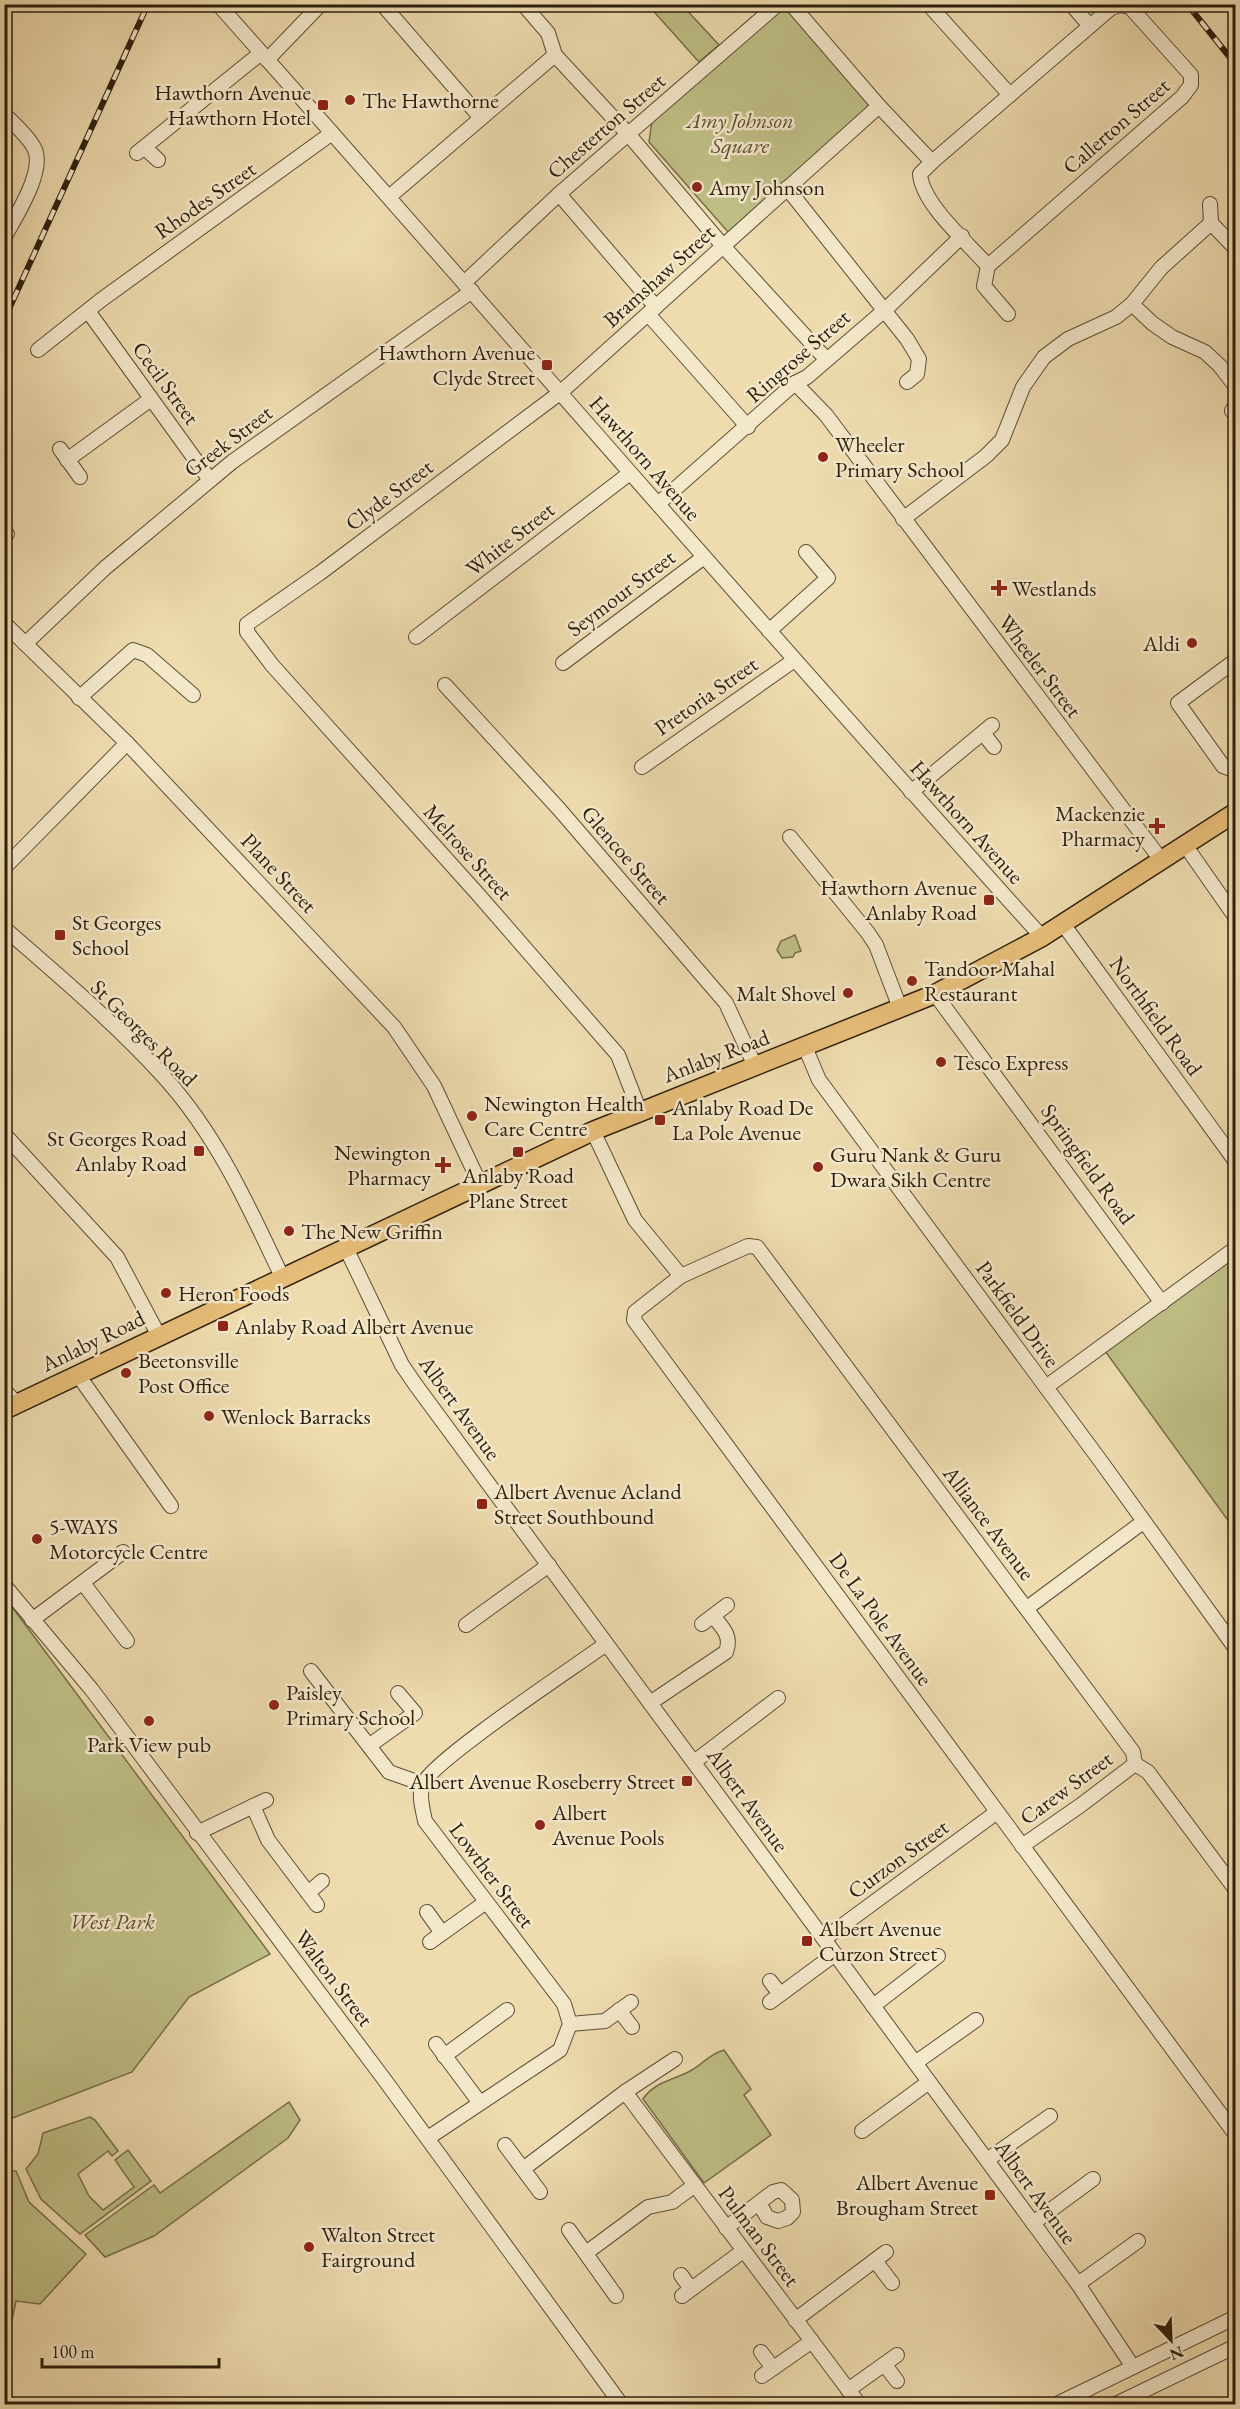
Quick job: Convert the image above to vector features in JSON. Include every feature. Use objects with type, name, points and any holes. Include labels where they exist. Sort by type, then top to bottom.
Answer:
[{"type":"main road","name":"Anlaby Road","points":[[11,1407],[593,1131],[935,994],[1042,937],[1236,812]]},
{"type":"street","name":"Hawthorn Avenue","points":[[218,4],[561,392],[793,661],[1042,937]]},
{"type":"street","points":[[158,160],[141,151],[264,56],[321,4]]},
{"type":"street","points":[[382,4],[481,118]]},
{"type":"street","points":[[523,4],[548,33],[555,55],[629,135],[723,246],[826,359]]},
{"type":"street","name":"Chesterton Street","points":[[468,287],[559,194],[778,4]]},
{"type":"street","points":[[791,4],[879,106],[932,162]]},
{"type":"street","points":[[928,4],[1010,95]]},
{"type":"street","points":[[1071,4],[1090,26]]},
{"type":"street","name":"Callerton Street","points":[[962,236],[940,213],[921,185],[920,174],[1111,8],[1119,5],[1130,7],[1191,75],[1191,85],[1182,98],[988,266]]},
{"type":"street","points":[[389,197],[555,55]]},
{"type":"street","name":"Bramshaw Street","points":[[561,392],[879,106]]},
{"type":"street","points":[[4,114],[34,147],[38,158],[33,181],[4,238]]},
{"type":"street","name":"Rhodes Street","points":[[38,350],[101,300],[332,133]]},
{"type":"street","points":[[787,188],[886,309],[919,359],[912,378],[928,384]]},
{"type":"street","points":[[559,194],[748,427]]},
{"type":"street","points":[[1210,204],[1211,223],[1236,249]]},
{"type":"street","points":[[903,519],[986,456],[1002,440],[1023,387],[1044,357],[1068,339],[1116,317],[1132,304],[1161,268],[1211,223]]},
{"type":"street","points":[[962,236],[988,266],[984,286],[1008,314]]},
{"type":"street","name":"Ringrose Street","points":[[658,504],[748,427],[795,383],[807,377],[886,309],[962,236]]},
{"type":"street","name":"Greek Street","points":[[25,644],[105,568],[210,480],[468,287]]},
{"type":"street","points":[[1132,304],[1172,338],[1205,352],[1220,366],[1236,387]]},
{"type":"street","name":"Cecil Street","points":[[88,311],[210,480]]},
{"type":"street","name":"Wheeler Street","points":[[795,383],[826,415],[1162,861]]},
{"type":"street","name":"Clyde Street","points":[[247,632],[247,624],[320,573],[561,392]]},
{"type":"street","points":[[80,477],[64,454],[152,399]]},
{"type":"street","name":"White Street","points":[[416,637],[630,473]]},
{"type":"street","points":[[769,631],[828,578],[806,552]]},
{"type":"street","name":"Seymour Street","points":[[563,663],[704,557]]},
{"type":"street","name":"Plane Street","points":[[4,623],[127,743],[394,1027],[435,1086],[480,1184]]},
{"type":"street","name":"Melrose Street","points":[[247,632],[272,666],[476,892],[618,1055],[640,1112]]},
{"type":"street","points":[[79,698],[133,650],[147,655],[193,695]]},
{"type":"street","points":[[1236,660],[1178,702],[1223,766],[1236,771]]},
{"type":"street","name":"Pretoria Street","points":[[642,767],[793,661]]},
{"type":"street","name":"Glencoe Street","points":[[445,684],[559,809],[726,1003],[755,1066]]},
{"type":"street","points":[[911,792],[988,729],[994,747]]},
{"type":"street","points":[[4,868],[127,743]]},
{"type":"street","points":[[790,837],[868,933],[900,1008]]},
{"type":"street","points":[[1185,845],[1236,918]]},
{"type":"street","name":"Northfield Road","points":[[1063,924],[1236,1162]]},
{"type":"street","name":"St Georges Road","points":[[4,928],[166,1079],[192,1113],[228,1168],[283,1279]]},
{"type":"street","name":"Springfield Road","points":[[935,994],[1162,1303]]},
{"type":"street","name":"Parkfield Drive","points":[[805,1047],[819,1080],[1236,1649]]},
{"type":"street","points":[[593,1131],[634,1220],[681,1276]]},
{"type":"street","points":[[4,1134],[117,1257],[159,1336]]},
{"type":"street","name":"Alliance Avenue","points":[[681,1276],[748,1246],[757,1247],[1133,1752],[1135,1764],[1148,1772],[1236,1890]]},
{"type":"street","name":"Albert Avenue","points":[[346,1248],[402,1365],[1078,2284],[1133,2367]]},
{"type":"street","points":[[1046,1387],[1236,1248]]},
{"type":"street","name":"De La Pole Avenue","points":[[681,1276],[635,1312],[634,1320],[1236,2135]]},
{"type":"street","points":[[78,1375],[171,1506]]},
{"type":"street","points":[[4,1390],[11,1407]]},
{"type":"street","points":[[1026,1608],[1143,1522]]},
{"type":"street","points":[[32,1620],[123,1551]]},
{"type":"street","points":[[466,1625],[549,1565]]},
{"type":"street","points":[[83,1583],[127,1641]]},
{"type":"street","name":"Walton Street","points":[[4,1585],[92,1690],[197,1833],[428,2138],[621,2404]]},
{"type":"street","points":[[650,1703],[726,1652],[729,1643],[727,1633],[707,1620],[727,1605]]},
{"type":"street","points":[[311,1671],[389,1772],[423,1784],[434,1770],[466,1745],[606,1644]]},
{"type":"street","points":[[370,1745],[415,1713],[398,1693]]},
{"type":"street","points":[[694,1762],[778,1698]]},
{"type":"street","name":"Carew Street","points":[[1022,1846],[1135,1764]]},
{"type":"street","name":"Lowther Street","points":[[423,1784],[421,1796],[425,1821],[564,2004],[570,2024]]},
{"type":"street","points":[[197,1833],[266,1800]]},
{"type":"street","points":[[253,1806],[268,1840],[317,1905]]},
{"type":"street","name":"Curzon Street","points":[[824,1940],[997,1812]]},
{"type":"street","points":[[308,1893],[322,1881]]},
{"type":"street","points":[[430,1942],[486,1902]]},
{"type":"street","points":[[427,1912],[442,1933]]},
{"type":"street","points":[[770,1980],[775,1998],[835,1954]]},
{"type":"street","points":[[873,2006],[938,1956]]},
{"type":"street","points":[[428,2138],[560,2050],[570,2024],[605,2021],[625,2006],[632,2027]]},
{"type":"street","points":[[480,2103],[440,2050],[507,2010]]},
{"type":"street","points":[[915,2063],[976,2020]]},
{"type":"street","points":[[523,2169],[625,2092],[675,2059]]},
{"type":"street","points":[[862,2131],[929,2082]]},
{"type":"street","name":"Pulman Street","points":[[625,2092],[859,2404]]},
{"type":"street","points":[[987,2160],[1050,2116]]},
{"type":"street","points":[[505,2145],[540,2192]]},
{"type":"street","points":[[1033,2223],[1093,2179]]},
{"type":"street","points":[[586,2253],[648,2207],[672,2202],[695,2185]]},
{"type":"street","points":[[726,2228],[759,2204]]},
{"type":"street","points":[[569,2230],[616,2296]]},
{"type":"street","points":[[1078,2284],[1138,2241]]},
{"type":"street","points":[[681,2275],[686,2293],[743,2251]]},
{"type":"street","points":[[795,2320],[881,2257],[892,2283]]},
{"type":"street","points":[[1057,2404],[1236,2317]]},
{"type":"street","points":[[761,2352],[767,2372],[812,2341]]},
{"type":"street","points":[[1116,2404],[1236,2346]]},
{"type":"street","points":[[848,2390],[885,2366],[897,2355]]},
{"type":"street","points":[[885,2366],[897,2381]]},
{"type":"green space","points":[[648,5],[682,5],[719,45],[699,62]]},
{"type":"green space","name":"Amy Johnson Square","points":[[778,8],[787,9],[868,103],[868,107],[728,232],[649,142],[652,121]]},
{"type":"green space","points":[[795,935],[801,951],[795,953],[793,957],[782,958],[777,950],[781,941]]},
{"type":"green space","points":[[1235,1255],[1235,1530],[1105,1351]]},
{"type":"green space","name":"West Park","points":[[4,1596],[270,1954],[189,1997],[132,2072],[5,2121]]},
{"type":"green space","points":[[724,2050],[751,2089],[744,2095],[771,2135],[704,2183],[643,2099],[653,2088],[692,2070],[719,2051]]},
{"type":"green space","points":[[289,2102],[300,2120],[288,2138],[154,2236],[105,2257],[85,2235],[154,2185],[160,2193]]},
{"type":"green space","points":[[90,2117],[95,2120],[118,2151],[112,2156],[108,2151],[78,2174],[89,2196],[103,2210],[134,2187],[115,2160],[128,2150],[151,2181],[80,2234],[41,2199],[26,2169],[38,2154],[43,2133]]},
{"type":"green space","points":[[5,2171],[16,2171],[29,2202],[86,2254],[40,2304],[16,2301],[5,2354]]},
{"type":"railway","points":[[4,320],[148,4]]},
{"type":"railway","points":[[1187,4],[1236,65]]},
{"type":"place","name":"The Hawthorne","points":[[350,100]]},
{"type":"place","name":"Hawthorn Avenue Hawthorn Hotel","points":[[323,105]]},
{"type":"place","name":"Amy Johnson","points":[[697,187]]},
{"type":"place","name":"Hawthorn Avenue Clyde Street","points":[[547,365]]},
{"type":"place","name":"Wheeler Primary School","points":[[823,457]]},
{"type":"place","name":"Westlands","points":[[999,588]]},
{"type":"place","name":"Aldi","points":[[1192,643]]},
{"type":"place","name":"Mackenzie Pharmacy","points":[[1157,826]]},
{"type":"place","name":"Hawthorn Avenue Anlaby Road","points":[[989,900]]},
{"type":"place","name":"St Georges School","points":[[60,935]]},
{"type":"place","name":"Tandoor Mahal Restaurant","points":[[912,981]]},
{"type":"place","name":"Malt Shovel","points":[[848,993]]},
{"type":"place","name":"Tesco Express","points":[[941,1062]]},
{"type":"place","name":"Newington Health Care Centre","points":[[472,1116]]},
{"type":"place","name":"Anlaby Road De La Pole Avenue","points":[[660,1120]]},
{"type":"place","name":"St Georges Road Anlaby Road","points":[[199,1151]]},
{"type":"place","name":"Anlaby Road Plane Street","points":[[518,1152]]},
{"type":"place","name":"Newington Pharmacy","points":[[443,1165]]},
{"type":"place","name":"Guru Nank & Guru Dwara Sikh Centre","points":[[818,1167]]},
{"type":"place","name":"The New Griffin","points":[[289,1231]]},
{"type":"place","name":"Heron Foods","points":[[166,1293]]},
{"type":"place","name":"Anlaby Road Albert Avenue","points":[[223,1326]]},
{"type":"place","name":"Beetonsville Post Office","points":[[126,1373]]},
{"type":"place","name":"Wenlock Barracks","points":[[209,1416]]},
{"type":"place","name":"Albert Avenue Acland Street Southbound","points":[[482,1504]]},
{"type":"place","name":"5-WAYS Motorcycle Centre","points":[[37,1539]]},
{"type":"place","name":"Paisley Primary School","points":[[274,1705]]},
{"type":"place","name":"Park View pub","points":[[149,1721]]},
{"type":"place","name":"Albert Avenue Roseberry Street","points":[[687,1781]]},
{"type":"place","name":"Albert Avenue Pools","points":[[540,1825]]},
{"type":"place","name":"Albert Avenue Curzon Street","points":[[807,1941]]},
{"type":"place","name":"Albert Avenue Brougham Street","points":[[990,2195]]},
{"type":"place","name":"Walton Street Fairground","points":[[309,2247]]}]
